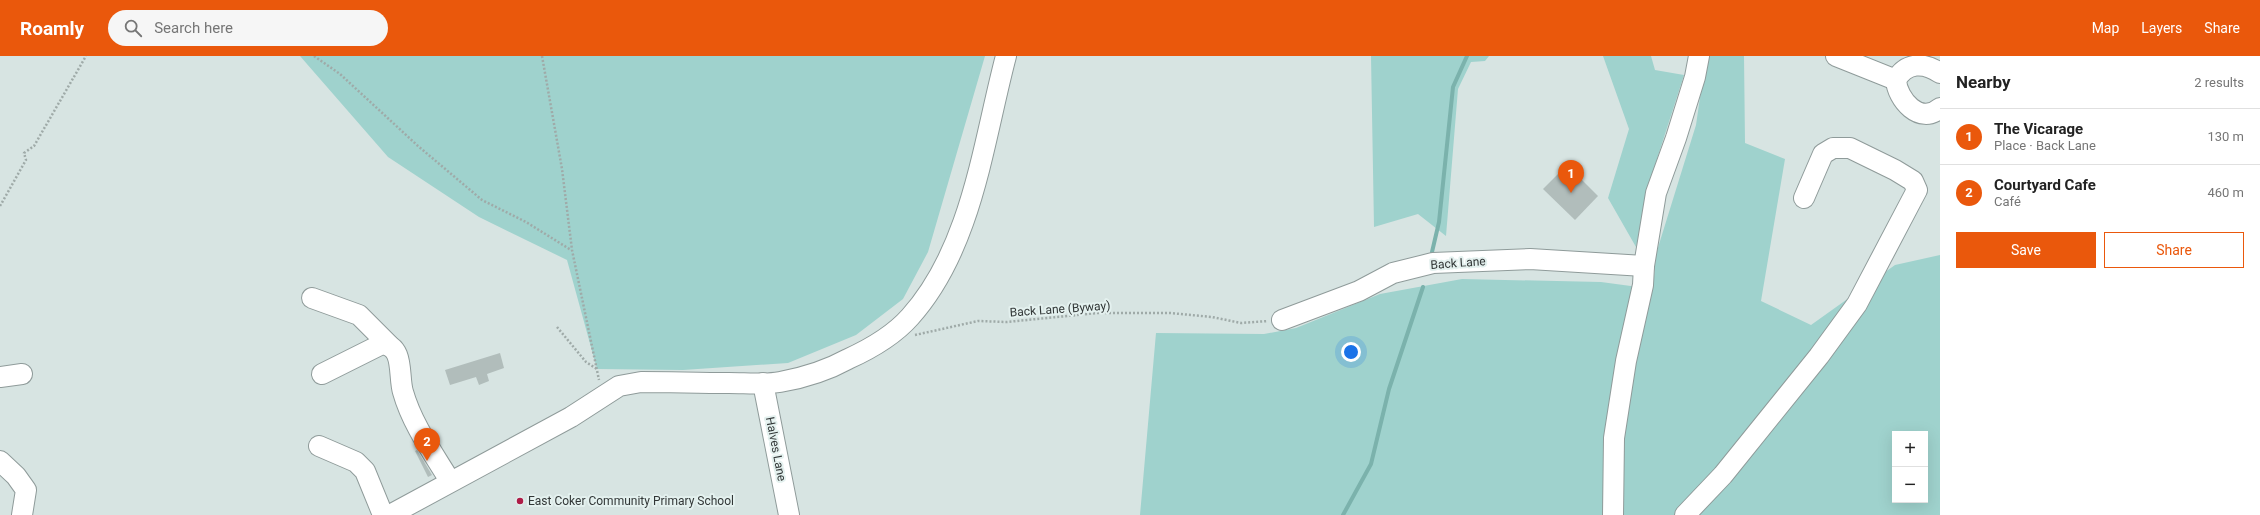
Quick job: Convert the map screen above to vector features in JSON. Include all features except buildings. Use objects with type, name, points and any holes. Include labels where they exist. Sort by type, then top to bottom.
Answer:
[{"type":"street","points":[[390,515],[571,416],[620,386],[641,382],[780,382],[836,365],[863,352],[889,335],[909,318],[927,296],[940,276],[953,247],[965,216],[1006,56]]},
{"type":"street","points":[[1613,515],[1614,438],[1626,361],[1643,285],[1644,266],[1656,193],[1676,138],[1695,77],[1699,56]]},
{"type":"street","points":[[1836,56],[1896,80]]},
{"type":"street","points":[[1940,73],[1926,65],[1918,65],[1905,69],[1896,80],[1898,94],[1903,103],[1912,109],[1924,113],[1937,111],[1940,108]]},
{"type":"street","points":[[1685,515],[1723,475],[1819,356],[1857,304],[1917,190],[1913,181],[1895,170],[1850,148],[1833,148],[1823,154],[1804,198]]},
{"type":"street","name":"Back Lane","points":[[1282,320],[1359,291],[1393,273],[1433,263],[1530,259],[1644,266]]},
{"type":"street","points":[[312,298],[359,315],[399,356],[401,385],[407,406],[450,482]]},
{"type":"street","points":[[322,374],[382,344],[389,345]]},
{"type":"street","points":[[0,377],[22,374]]},
{"type":"street","name":"Halves Lane","points":[[763,383],[789,515]]},
{"type":"street","points":[[319,446],[356,462],[365,471],[383,515]]},
{"type":"street","points":[[0,461],[16,476],[26,490],[22,515]]},
{"type":"path","points":[[0,206],[26,160],[24,153],[34,146],[86,56]]},
{"type":"path","points":[[314,56],[340,74],[418,146],[482,200],[526,222],[572,250]]},
{"type":"path","points":[[542,56],[562,169],[572,250],[602,396]]},
{"type":"path","name":"Back Lane (Byway)","points":[[889,335],[907,336],[978,321],[1007,322],[1098,313],[1170,313],[1212,317],[1241,323],[1282,320]]},
{"type":"path","points":[[557,327],[586,362],[597,369]]},
{"type":"shaded area","points":[[300,56],[985,56],[928,252],[903,299],[856,335],[788,363],[683,370],[597,369],[567,260],[479,217],[388,157]]},
{"type":"shaded area","points":[[1371,56],[1489,56],[1485,61],[1471,62],[1458,89],[1446,236],[1418,214],[1374,227]]},
{"type":"shaded area","points":[[1603,56],[1651,56],[1655,70],[1684,75],[1648,187],[1636,247],[1608,198],[1629,129]]},
{"type":"shaded area","points":[[1706,56],[1744,56],[1745,143],[1785,159],[1761,301],[1811,325],[1895,265],[1940,255],[1940,515],[1140,515],[1156,333],[1264,334],[1296,328],[1380,294],[1462,279],[1601,282],[1653,289],[1656,254],[1696,125]]},
{"type":"waterway","points":[[1432,252],[1439,222],[1453,87],[1467,56]]},
{"type":"waterway","points":[[1343,515],[1371,464],[1389,389],[1423,287]]},
{"type":"place","name":"The Vicarage","points":[[1571,193]]},
{"type":"place","name":"Courtyard Cafe","points":[[427,461]]},
{"type":"place","name":"East Coker Community Primary School","points":[[520,501]]}]
